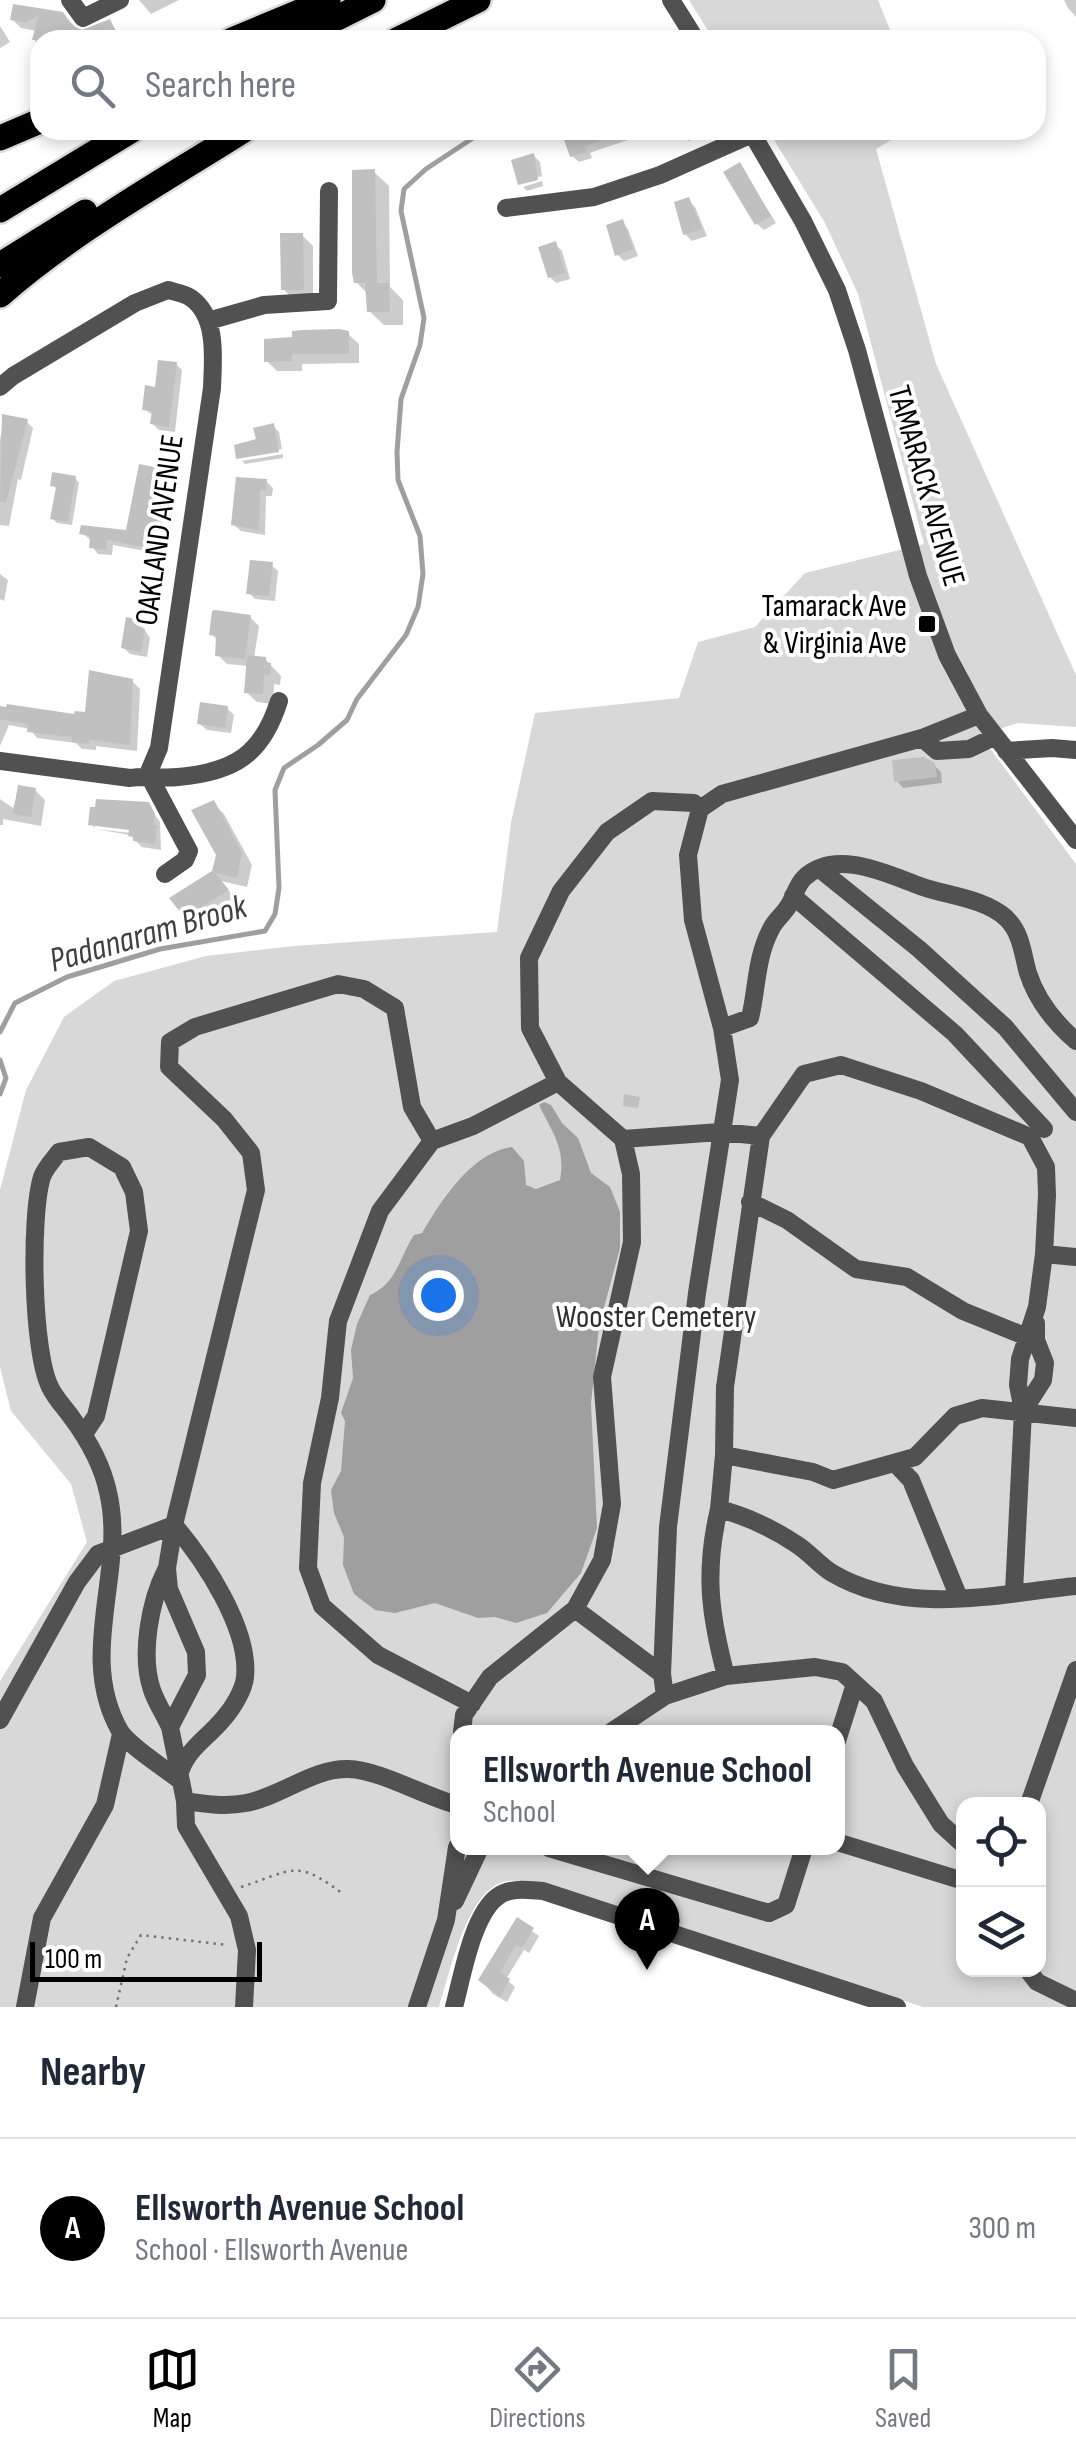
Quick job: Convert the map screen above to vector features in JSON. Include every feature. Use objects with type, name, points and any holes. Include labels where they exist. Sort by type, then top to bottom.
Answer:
[{"type":"highway","points":[[256,30],[328,0]]},
{"type":"highway","points":[[313,30],[373,0]]},
{"type":"highway","points":[[417,30],[478,0]]},
{"type":"highway","points":[[0,138],[30,125]]},
{"type":"highway","points":[[0,210],[116,140]]},
{"type":"highway","points":[[0,264],[210,140]]},
{"type":"highway","points":[[0,296],[54,252],[228,140]]},
{"type":"street","points":[[70,0],[83,18],[120,0]]},
{"type":"street","points":[[671,0],[690,30]]},
{"type":"street","points":[[506,208],[594,198],[660,175],[734,140]]},
{"type":"street","name":"TAMARACK AVENUE","points":[[756,140],[837,290],[918,576],[948,655],[979,715],[1076,840]]},
{"type":"street","points":[[208,321],[264,304],[328,301],[329,192]]},
{"type":"street","name":"OAKLAND AVENUE","points":[[0,387],[135,303],[168,290],[192,298],[208,321],[214,354],[212,388],[158,748],[148,774]]},
{"type":"street","points":[[0,760],[130,778],[148,774],[176,778],[235,766],[271,726],[279,701]]},
{"type":"street","points":[[665,1696],[662,1674],[668,1527],[730,1080],[722,1028],[693,920],[688,855],[700,809],[722,794],[922,738],[979,715]]},
{"type":"street","points":[[922,738],[937,751],[1001,744],[1076,750]]},
{"type":"street","points":[[148,774],[189,850],[185,860],[165,874]]},
{"type":"street","points":[[463,1725],[464,1716],[490,1678],[575,1609],[602,1560],[612,1504],[602,1377],[632,1242],[631,1174],[623,1139],[558,1082],[530,1028],[529,958],[561,891],[606,832],[652,801],[694,803],[700,809]]},
{"type":"street","points":[[722,1028],[750,1018],[756,972],[771,929],[806,875],[838,865],[868,866],[1003,915],[1019,934],[1029,975],[1043,1007],[1076,1041]]},
{"type":"street","points":[[726,1676],[711,1619],[710,1546],[724,1455],[725,1387],[761,1136],[804,1074],[841,1065],[1037,1133],[1075,1113],[1005,1027],[919,949],[821,870]]},
{"type":"street","points":[[793,896],[954,1034],[1037,1133],[1046,1166],[1044,1254],[1036,1307],[1020,1358],[1022,1412],[1014,1592]]},
{"type":"street","points":[[244,2007],[246,1950],[239,1916],[186,1826],[170,1726],[150,1686],[148,1636],[154,1593],[166,1568],[256,1190],[252,1153],[224,1119],[169,1067],[170,1042],[195,1027],[338,984],[364,989],[396,1008],[412,1108],[432,1141]]},
{"type":"street","points":[[472,1704],[378,1655],[322,1606],[308,1568],[312,1483],[330,1398],[338,1321],[380,1211],[432,1141],[473,1126],[558,1082]]},
{"type":"street","points":[[623,1139],[720,1132],[761,1136]]},
{"type":"street","points":[[84,1434],[96,1416],[139,1231],[134,1192],[122,1167],[89,1147],[59,1152],[42,1175],[36,1231],[35,1324],[49,1387],[84,1434],[101,1465],[110,1498],[113,1548],[101,1623],[104,1688],[121,1734],[178,1780]]},
{"type":"street","points":[[750,1202],[787,1220],[856,1269],[907,1277],[963,1310],[1027,1337]]},
{"type":"street","points":[[1044,1254],[1076,1257]]},
{"type":"street","points":[[1022,1412],[1043,1380],[1045,1363],[1036,1340],[1036,1307]]},
{"type":"street","points":[[724,1455],[813,1472],[833,1480],[915,1457],[955,1416],[982,1408],[1076,1418]]},
{"type":"street","points":[[895,1463],[911,1480],[959,1598]]},
{"type":"street","points":[[718,1509],[746,1516],[796,1544],[832,1573],[874,1592],[928,1602],[1076,1586]]},
{"type":"street","points":[[0,1720],[76,1582],[98,1554],[174,1525]]},
{"type":"street","points":[[174,1525],[223,1597],[245,1655],[245,1683],[224,1718],[193,1746],[178,1780]]},
{"type":"street","points":[[166,1568],[170,1589],[196,1652],[197,1675],[170,1726]]},
{"type":"street","points":[[575,1609],[662,1674]]},
{"type":"street","points":[[622,1725],[665,1696],[726,1676],[815,1667],[842,1672],[874,1701],[905,1766],[941,1824],[956,1838]]},
{"type":"street","points":[[1031,1797],[1076,1670]]},
{"type":"street","points":[[842,1725],[855,1684]]},
{"type":"street","points":[[26,2007],[42,1918],[105,1806],[121,1734]]},
{"type":"street","points":[[185,1801],[215,1806],[249,1803],[344,1768],[367,1772],[428,1798],[450,1803]]},
{"type":"street","points":[[845,1844],[956,1879]]},
{"type":"street","points":[[446,1920],[456,1855]]},
{"type":"street","points":[[414,2005],[446,1920],[477,1855]]},
{"type":"street","points":[[573,1855],[769,1913],[786,1904],[802,1855]]},
{"type":"street","points":[[454,2007],[481,1919],[496,1898],[514,1889],[543,1891],[897,2007]]},
{"type":"street","points":[[1033,1977],[1076,2001]]},
{"type":"path","points":[[225,1892],[298,1868],[314,1872],[343,1894]]},
{"type":"path","points":[[116,2007],[127,1958],[141,1935],[246,1950]]},
{"type":"green space","points":[[689,0],[878,0],[890,30],[708,30]]},
{"type":"green space","name":"Wooster Cemetery","points":[[774,140],[891,140],[876,149],[936,364],[1076,675],[1076,727],[1018,723],[980,735],[1076,864],[1076,2007],[923,2007],[543,1883],[517,1881],[503,1882],[490,1889],[469,1917],[439,2007],[0,2007],[0,1681],[87,1542],[71,1484],[11,1411],[0,1367],[0,1190],[26,1090],[64,1017],[114,981],[206,956],[497,932],[511,823],[535,713],[679,698],[698,642],[755,627],[805,573],[924,544],[858,294],[825,223]]},
{"type":"shaded area","points":[[539,1105],[551,1105],[578,1138],[591,1173],[610,1187],[620,1212],[620,1248],[599,1326],[591,1404],[597,1528],[581,1573],[547,1613],[516,1623],[495,1617],[478,1618],[435,1603],[395,1613],[375,1610],[354,1594],[343,1565],[344,1537],[334,1513],[331,1490],[341,1471],[345,1421],[341,1413],[353,1378],[351,1350],[357,1324],[370,1295],[392,1277],[414,1235],[422,1233],[459,1180],[483,1158],[512,1147],[524,1161],[526,1185],[536,1189],[560,1180],[559,1149]]},
{"type":"building","points":[[13,4],[63,12],[73,26],[82,30],[34,30],[38,16],[25,23],[10,20]]},
{"type":"building","points":[[110,19],[115,30],[82,30]]},
{"type":"building","points":[[564,140],[604,140],[585,146],[587,152],[570,157]]},
{"type":"building","points":[[534,153],[538,180],[518,185],[511,160]]},
{"type":"building","points":[[740,162],[771,216],[755,225],[723,172]]},
{"type":"building","points":[[375,169],[377,283],[389,283],[390,312],[367,312],[365,283],[354,283],[352,273],[352,170]]},
{"type":"building","points":[[689,197],[702,229],[683,235],[674,202]]},
{"type":"building","points":[[623,219],[633,249],[615,256],[606,225]]},
{"type":"building","points":[[280,233],[303,233],[304,290],[281,290]]},
{"type":"building","points":[[556,241],[565,273],[548,278],[538,247]]},
{"type":"building","points":[[292,331],[349,331],[349,354],[292,354],[292,361],[264,362],[264,339],[292,337]]},
{"type":"building","points":[[158,360],[177,362],[169,427],[150,424],[152,411],[142,410],[145,385],[155,387]]},
{"type":"building","points":[[2,414],[28,419],[6,502],[0,502]]},
{"type":"building","points":[[274,423],[279,452],[236,459],[234,445],[256,439],[253,428]]},
{"type":"building","points":[[139,464],[164,469],[159,498],[163,499],[150,548],[107,540],[106,550],[89,548],[90,536],[79,534],[81,525],[126,530]]},
{"type":"building","points":[[52,472],[76,476],[68,522],[50,519],[56,487],[50,486]]},
{"type":"building","points":[[236,477],[267,479],[266,490],[260,490],[259,530],[231,525]]},
{"type":"building","points":[[250,560],[273,562],[269,596],[246,594]]},
{"type":"building","points":[[215,610],[251,615],[245,659],[215,656],[216,636],[209,635]]},
{"type":"building","points":[[126,617],[141,620],[140,628],[145,629],[141,652],[121,648]]},
{"type":"building","points":[[247,655],[266,657],[266,662],[271,663],[270,675],[264,675],[263,694],[244,693]]},
{"type":"building","points":[[89,670],[133,679],[130,745],[72,742],[72,737],[27,732],[28,724],[0,719],[0,706],[7,704],[74,714],[85,712]]},
{"type":"building","points":[[200,702],[228,706],[225,728],[197,724]]},
{"type":"building","points":[[924,757],[935,763],[937,777],[894,782],[892,760]]},
{"type":"building","points":[[18,785],[36,788],[31,817],[13,814]]},
{"type":"building","points":[[96,799],[149,802],[155,814],[153,825],[157,825],[155,844],[133,841],[129,830],[88,825],[90,807],[95,807]]},
{"type":"building","points":[[214,800],[242,853],[237,878],[215,873],[229,890],[185,918],[169,898],[212,871],[216,855],[191,810]]},
{"type":"building","points":[[624,1094],[640,1097],[638,1108],[623,1106]]},
{"type":"building","points":[[517,1917],[534,1928],[522,1948],[516,1945],[500,1972],[510,1979],[500,1997],[478,1980]]},
{"type":"waterway","name":"Padanaram Brook","points":[[0,1032],[15,1003],[67,977],[160,949],[265,931],[275,914],[279,888],[275,790],[284,768],[347,720],[357,699],[406,635],[418,607],[423,574],[420,536],[398,480],[397,452],[401,399],[420,345],[424,318],[401,211],[404,189],[470,140]]},
{"type":"waterway","name":"Padanaram Brook","points":[[0,1060],[6,1078],[0,1094]]},
{"type":"place","name":"Tamarack Ave & Virginia Ave","points":[[927,624]]},
{"type":"place","name":"Ellsworth Avenue School","points":[[647,1970]]}]
